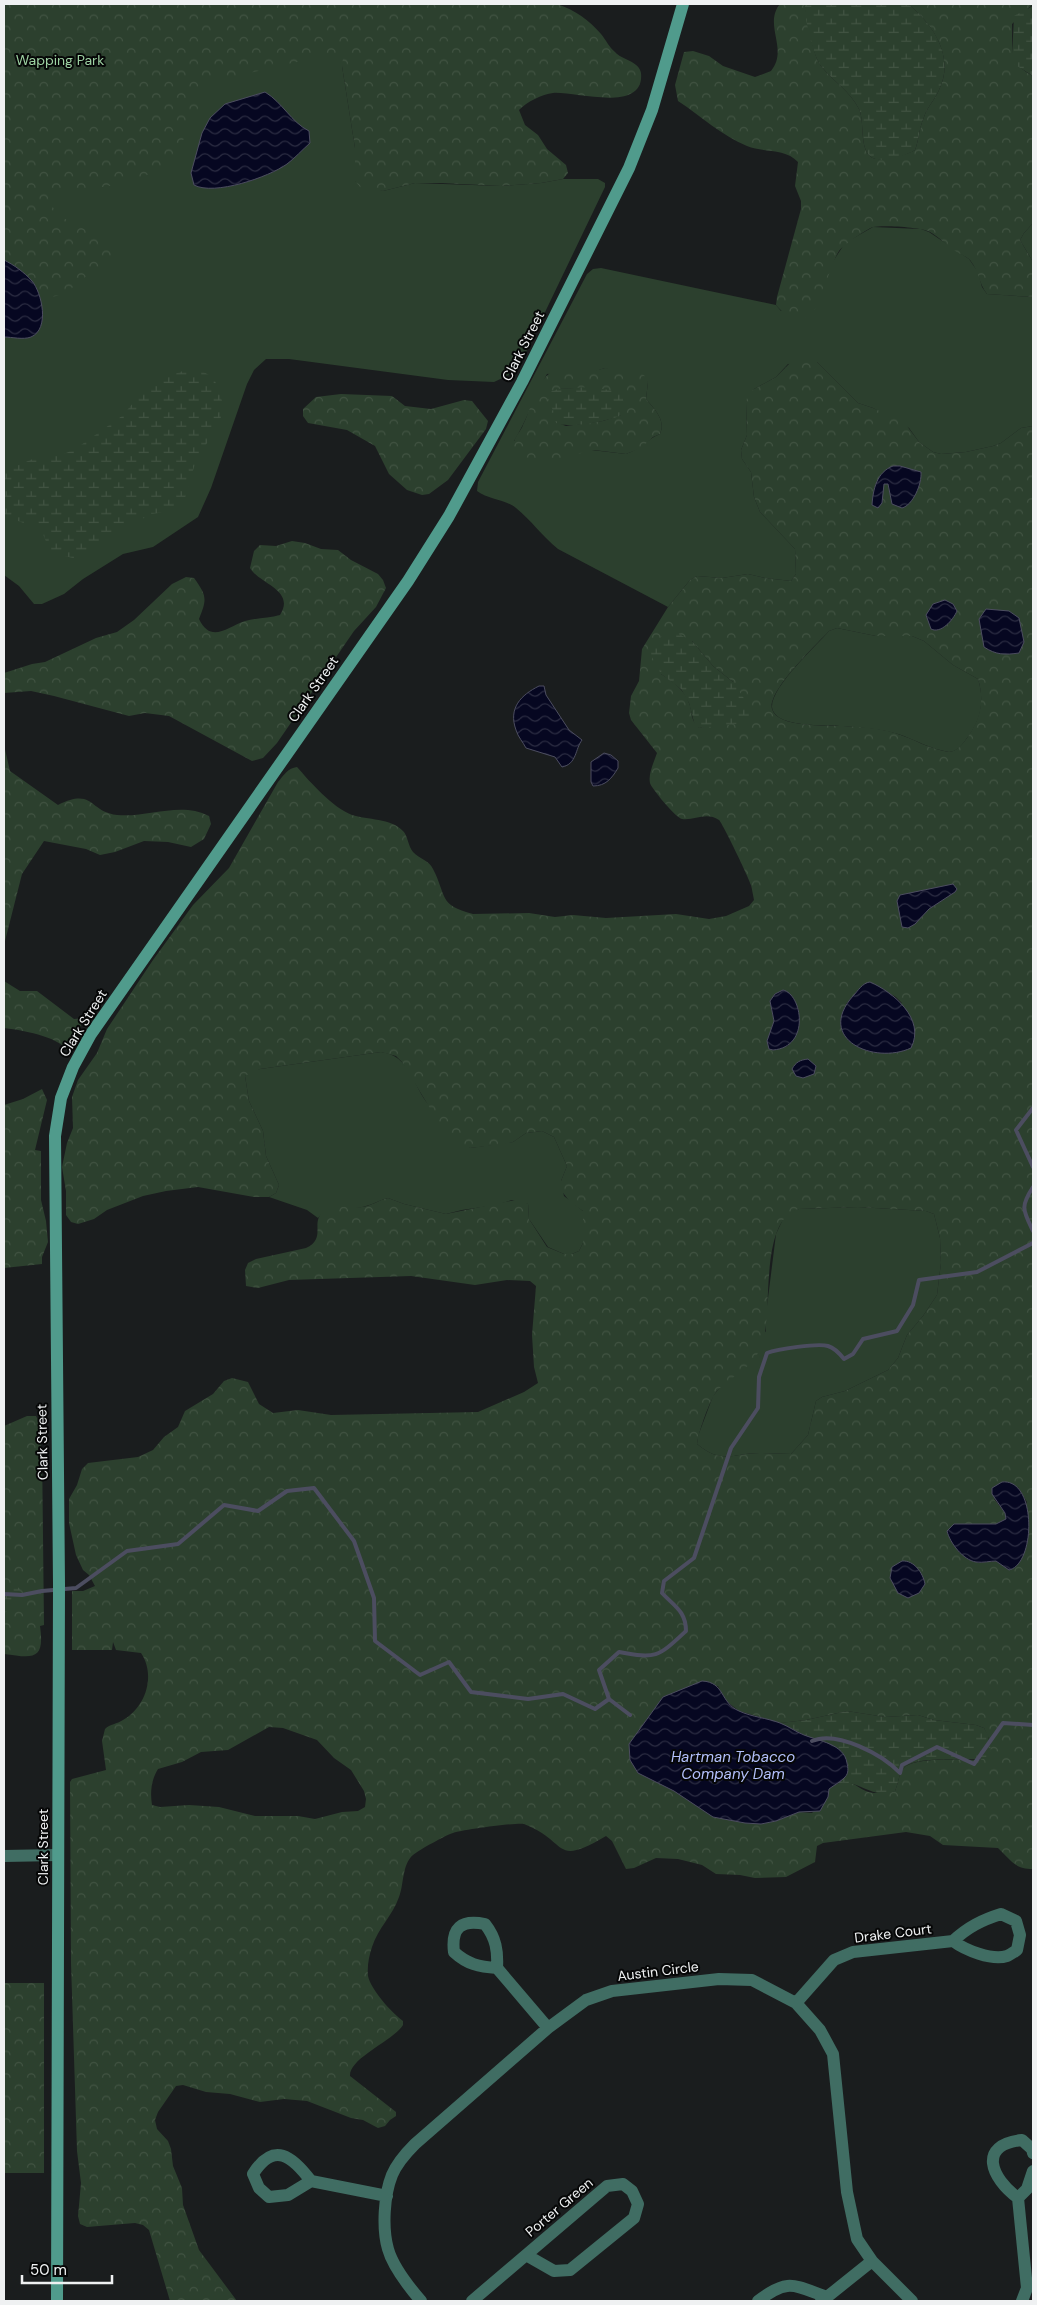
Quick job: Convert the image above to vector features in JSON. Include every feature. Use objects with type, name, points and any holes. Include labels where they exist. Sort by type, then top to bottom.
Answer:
[{"type":"main road","name":"Clark Street","points":[[57,2301],[59,1590],[55,1136],[61,1098],[73,1067],[91,1034],[408,581],[449,516],[522,382],[629,168],[652,110],[683,4]]},
{"type":"street","points":[[4,1856],[58,1855]]},
{"type":"street","points":[[1001,1914],[1016,1921],[1020,1935],[1017,1950],[1007,1957],[989,1956],[964,1950],[953,1941],[964,1930],[979,1921],[1001,1914]]},
{"type":"street","name":"Drake Court","points":[[796,2002],[834,1960],[853,1952],[953,1941]]},
{"type":"street","points":[[497,1968],[548,2028]]},
{"type":"street","name":"Austin Circle","points":[[421,2301],[401,2274],[388,2249],[385,2222],[387,2196],[392,2176],[401,2159],[415,2144],[548,2028],[586,2000],[612,1991],[718,1978],[752,1980],[796,2002],[820,2030],[833,2054],[847,2192],[858,2239],[872,2261],[912,2301]]},
{"type":"street","points":[[1022,2301],[1027,2288],[1018,2198],[1004,2187],[994,2170],[992,2157],[999,2146],[1011,2141],[1022,2140],[1032,2149],[1033,2153]]},
{"type":"street","points":[[1018,2198],[1027,2189],[1033,2171]]},
{"type":"street","points":[[311,2181],[387,2196]]},
{"type":"street","name":"Porter Green","points":[[472,2301],[526,2255],[607,2186],[623,2184],[632,2192],[638,2204],[634,2218],[570,2270],[554,2271],[526,2255]]},
{"type":"street","points":[[758,2301],[776,2287],[792,2284],[824,2299],[872,2261]]},
{"type":"green space","name":"Wapping Park","points":[[4,4],[489,4],[342,66],[355,148],[355,181],[383,191],[415,183],[501,186],[541,183],[563,179],[598,179],[605,183],[605,187],[524,356],[509,375],[494,382],[448,380],[289,359],[266,359],[254,370],[247,384],[211,488],[198,517],[153,547],[123,554],[83,579],[64,594],[42,604],[34,604],[19,586],[4,575]]},
{"type":"green space","name":"Wapping Park","points":[[4,4],[557,4],[576,12],[592,24],[618,55],[634,63],[641,73],[639,86],[632,93],[620,97],[606,98],[553,93],[535,99],[519,110],[525,125],[538,135],[547,149],[566,165],[568,173],[563,179],[541,183],[501,186],[415,183],[383,191],[360,187],[355,181],[355,148],[342,66],[344,51],[198,85],[198,114],[185,135],[177,158],[167,170],[152,173],[123,184],[69,192],[56,199],[52,206],[63,218],[110,239],[118,253],[113,263],[106,268],[92,273],[64,293],[53,297],[46,297],[16,266],[4,260]]},
{"type":"green space","points":[[780,4],[805,4],[810,36],[818,61],[859,109],[867,153],[875,159],[886,159],[915,150],[925,113],[937,94],[945,66],[943,54],[933,32],[908,4],[1033,4],[1012,24],[1012,48],[1015,60],[1019,66],[1033,76],[1033,223],[1020,240],[1033,262],[1033,297],[987,294],[970,260],[930,232],[911,228],[878,226],[861,234],[839,251],[817,305],[809,316],[796,318],[783,312],[776,305],[801,209],[801,201],[795,186],[798,162],[787,155],[747,146],[729,137],[678,101],[675,85],[684,52],[693,51],[709,56],[723,66],[755,77],[771,71],[776,63],[778,54],[774,20],[775,12]]},
{"type":"green space","points":[[805,4],[908,4],[926,22],[939,42],[945,66],[937,94],[925,113],[915,150],[899,157],[880,160],[871,157],[867,153],[859,109],[851,97],[821,66],[815,54],[808,27]]},
{"type":"green space","points":[[1033,6],[1033,76],[1014,64],[1012,56],[1014,16]]},
{"type":"green space","points":[[1033,223],[1033,262],[1020,240]]},
{"type":"green space","points":[[873,227],[921,229],[929,232],[969,259],[978,272],[982,287],[987,294],[1033,297],[1033,426],[1021,428],[1001,443],[993,446],[966,452],[941,454],[933,452],[919,442],[909,428],[873,408],[858,403],[817,362],[788,364],[776,377],[754,389],[746,402],[747,435],[741,450],[742,459],[751,472],[754,497],[760,512],[795,549],[796,574],[791,581],[748,574],[722,578],[697,576],[690,580],[668,607],[558,549],[512,505],[477,491],[478,482],[587,274],[593,269],[601,268],[776,305],[781,311],[832,263],[845,243]],"holes":[[[605,368],[648,382],[646,399],[659,415],[662,424],[660,434],[631,452],[626,454],[514,441],[547,374],[596,371]]]},
{"type":"green space","points":[[811,357],[858,403],[904,422],[919,442],[933,452],[941,454],[966,452],[993,446],[1001,443],[1021,428],[1033,426],[1033,1869],[1017,1866],[998,1848],[943,1845],[930,1836],[906,1832],[823,1843],[817,1846],[815,1862],[786,1877],[755,1878],[716,1874],[702,1865],[678,1859],[656,1858],[634,1868],[626,1869],[612,1841],[606,1836],[577,1850],[568,1851],[524,1824],[477,1828],[453,1833],[445,1837],[409,1859],[399,1897],[375,1940],[368,1961],[368,1976],[373,1988],[393,2013],[403,2021],[403,2025],[398,2031],[356,2063],[350,2076],[396,2112],[396,2116],[385,2126],[378,2128],[363,2120],[351,2118],[307,2101],[284,2099],[260,2102],[230,2094],[206,2092],[183,2085],[176,2086],[158,2112],[155,2120],[157,2129],[168,2141],[171,2149],[173,2166],[182,2188],[183,2205],[199,2250],[237,2301],[170,2301],[149,2230],[143,2225],[135,2223],[87,2227],[80,2224],[78,2216],[81,2183],[77,2151],[71,1963],[70,1782],[72,1779],[106,1770],[102,1741],[105,1729],[123,1720],[138,1707],[146,1690],[148,1671],[141,1653],[116,1650],[113,1642],[112,1650],[72,1650],[72,1591],[83,1591],[95,1586],[89,1575],[83,1570],[76,1555],[69,1523],[69,1499],[77,1485],[82,1469],[88,1463],[138,1457],[153,1450],[164,1437],[178,1427],[185,1411],[213,1394],[224,1381],[232,1378],[248,1382],[259,1404],[273,1413],[298,1410],[331,1415],[478,1412],[524,1392],[538,1383],[534,1367],[532,1335],[536,1286],[530,1281],[507,1280],[475,1285],[411,1276],[289,1280],[258,1288],[246,1286],[245,1270],[248,1263],[256,1259],[306,1248],[312,1244],[316,1240],[319,1216],[323,1212],[337,1207],[365,1206],[388,1198],[404,1204],[446,1214],[520,1199],[528,1204],[529,1219],[547,1247],[564,1254],[572,1254],[579,1251],[583,1243],[583,1211],[570,1202],[561,1190],[561,1181],[567,1166],[554,1137],[542,1131],[526,1133],[513,1142],[505,1144],[470,1148],[463,1145],[439,1123],[402,1062],[396,1056],[381,1052],[260,1069],[245,1076],[249,1101],[263,1131],[266,1156],[279,1185],[276,1193],[269,1197],[254,1197],[198,1187],[166,1191],[143,1196],[107,1210],[94,1219],[78,1224],[71,1222],[66,1215],[66,1191],[62,1167],[67,1143],[73,1128],[72,1097],[78,1080],[97,1053],[107,1029],[153,960],[193,905],[229,868],[278,782],[286,772],[297,767],[322,794],[344,811],[358,817],[392,824],[403,831],[413,852],[431,866],[445,898],[454,907],[462,911],[473,914],[529,913],[555,917],[573,915],[606,918],[676,914],[709,919],[726,916],[749,906],[754,900],[751,885],[721,823],[714,817],[709,816],[682,819],[664,802],[650,783],[651,772],[657,753],[631,720],[629,713],[631,696],[639,681],[642,649],[668,607],[690,580],[697,576],[722,578],[748,574],[791,581],[796,574],[795,549],[760,512],[754,497],[751,472],[742,459],[741,450],[747,435],[746,402],[748,394],[776,377],[794,359]],"holes":[[[837,628],[876,636],[912,636],[924,641],[953,665],[978,679],[981,695],[980,710],[967,738],[959,747],[949,752],[935,749],[902,735],[883,730],[803,724],[783,720],[772,709],[773,701],[777,691],[794,668],[829,631]],[[692,641],[713,666],[733,682],[720,724],[699,728],[693,719],[689,703],[678,686],[661,674]],[[955,892],[929,909],[915,924],[900,895]],[[870,982],[896,997],[902,1003],[846,1004],[860,988]],[[783,990],[790,994],[799,1010],[788,1046],[773,1050],[767,1041],[774,1021],[770,1001],[775,994]],[[858,1207],[926,1211],[934,1214],[940,1238],[941,1263],[937,1295],[907,1335],[898,1358],[888,1370],[845,1391],[822,1397],[816,1401],[808,1435],[791,1454],[751,1453],[728,1456],[714,1454],[697,1444],[700,1432],[714,1395],[724,1384],[751,1363],[761,1348],[766,1324],[773,1246],[778,1229],[787,1216],[799,1209]],[[1018,1487],[1027,1502],[1006,1568],[996,1561],[978,1563],[954,1524],[996,1524],[1006,1519],[1005,1513],[994,1499]],[[718,1686],[725,1700],[739,1711],[780,1723],[806,1720],[847,1711],[885,1717],[918,1715],[934,1720],[976,1725],[984,1728],[991,1743],[980,1760],[927,1760],[908,1765],[903,1769],[895,1791],[868,1792],[853,1784],[843,1782],[829,1789],[828,1797],[812,1813],[799,1812],[776,1821],[761,1824],[713,1817],[674,1791],[638,1773],[630,1760],[629,1744],[663,1697]],[[269,1727],[283,1728],[317,1740],[334,1758],[351,1770],[364,1791],[365,1807],[358,1811],[342,1812],[315,1819],[298,1816],[255,1816],[219,1807],[189,1805],[160,1807],[152,1805],[152,1787],[158,1769],[182,1762],[201,1752],[228,1750]]]},
{"type":"green space","points":[[605,368],[628,370],[644,375],[648,382],[646,399],[661,420],[660,434],[653,437],[641,448],[626,454],[594,450],[548,461],[516,456],[513,444],[547,375],[557,370],[598,370]],"holes":[[[588,388],[621,415],[603,421],[566,426],[555,422],[558,389]]]},
{"type":"green space","points":[[200,370],[214,378],[222,401],[221,417],[194,467],[185,498],[174,511],[151,514],[117,533],[85,557],[78,559],[55,554],[49,549],[43,534],[38,528],[4,516],[4,471],[40,456],[66,453],[74,450],[122,416],[146,388],[160,379],[183,371]]},
{"type":"green space","points":[[591,387],[621,392],[625,408],[621,415],[598,422],[577,425],[555,422],[555,414],[548,400],[550,392],[558,389]]},
{"type":"green space","points":[[341,394],[392,396],[405,406],[431,409],[464,400],[472,401],[488,421],[486,429],[448,480],[429,494],[422,495],[407,490],[389,474],[375,446],[347,430],[308,423],[303,416],[303,409],[316,397]]},
{"type":"green space","points":[[292,541],[305,543],[321,549],[338,550],[351,560],[378,574],[386,588],[376,607],[354,631],[277,743],[263,758],[252,761],[169,716],[145,713],[129,716],[31,691],[4,693],[4,673],[45,662],[96,638],[117,632],[134,620],[172,584],[186,577],[194,578],[201,589],[204,602],[199,619],[209,631],[220,632],[245,621],[280,615],[284,606],[280,593],[250,568],[254,551],[260,545],[276,546]]},
{"type":"green space","points":[[837,628],[876,636],[912,636],[924,641],[953,665],[978,679],[981,695],[980,710],[976,724],[961,745],[949,752],[892,732],[802,724],[782,719],[775,714],[772,707],[774,699],[786,678],[829,631]]},
{"type":"green space","points":[[669,629],[692,641],[713,666],[733,682],[755,715],[746,723],[699,728],[695,726],[689,703],[681,689],[661,674],[650,653],[666,630]]},
{"type":"green space","points":[[4,745],[10,771],[58,805],[70,800],[85,799],[101,810],[117,815],[187,810],[209,816],[211,824],[204,839],[191,847],[168,842],[144,841],[115,852],[100,855],[86,849],[44,841],[22,874],[4,945]]},
{"type":"green space","points":[[4,981],[20,991],[37,991],[74,1019],[85,1018],[67,1050],[47,1037],[4,1028]]},
{"type":"green space","points":[[381,1052],[391,1054],[405,1065],[429,1105],[470,1148],[513,1142],[526,1133],[542,1131],[554,1137],[567,1166],[561,1181],[564,1196],[583,1211],[583,1243],[579,1251],[572,1254],[564,1254],[548,1247],[529,1219],[528,1204],[512,1200],[496,1205],[446,1214],[404,1204],[388,1198],[360,1208],[329,1210],[318,1218],[307,1210],[269,1197],[276,1193],[279,1185],[266,1156],[263,1131],[249,1101],[245,1076],[251,1071],[260,1069]]},
{"type":"green space","points":[[42,1089],[47,1100],[35,1150],[41,1151],[41,1200],[48,1242],[42,1257],[42,1264],[4,1268],[4,1105],[23,1099]]},
{"type":"green space","points":[[858,1207],[926,1211],[934,1214],[940,1238],[941,1263],[937,1295],[907,1335],[898,1358],[888,1370],[845,1391],[822,1397],[816,1401],[808,1435],[791,1454],[751,1453],[721,1456],[706,1450],[697,1444],[698,1436],[713,1396],[766,1331],[766,1314],[776,1234],[784,1217],[790,1211],[799,1209]]},
{"type":"green space","points":[[27,1416],[36,1416],[38,1420],[42,1448],[44,1625],[40,1626],[41,1646],[38,1651],[35,1655],[23,1656],[4,1654],[4,1426]]},
{"type":"green space","points":[[4,1583],[14,1584],[20,1589],[16,1601],[4,1614]]},
{"type":"green space","points":[[847,1711],[885,1717],[918,1715],[934,1720],[976,1725],[984,1728],[988,1735],[991,1751],[988,1758],[930,1760],[909,1764],[903,1769],[895,1791],[886,1793],[879,1793],[852,1784],[836,1784],[845,1777],[804,1735],[780,1723],[806,1720]]},
{"type":"green space","points":[[4,1983],[44,1983],[44,2173],[4,2173]]},
{"type":"water","points":[[265,92],[277,101],[297,123],[309,131],[310,143],[287,164],[255,179],[227,187],[203,188],[194,185],[191,173],[202,133],[210,118],[225,104]]},
{"type":"water","points":[[4,260],[29,278],[39,294],[42,310],[41,327],[37,333],[28,338],[4,337]]},
{"type":"water","points":[[893,466],[921,472],[918,488],[910,503],[902,508],[892,504],[888,484],[884,484],[882,503],[878,508],[872,505],[875,487],[883,472]]},
{"type":"water","points":[[945,600],[953,604],[957,611],[950,622],[943,628],[939,630],[931,629],[926,615],[933,604]]},
{"type":"water","points":[[986,609],[1009,611],[1019,618],[1024,642],[1019,653],[1001,654],[984,647],[979,619]]},
{"type":"water","points":[[539,686],[544,686],[546,695],[569,730],[582,740],[573,760],[562,767],[555,757],[526,748],[516,730],[514,715],[518,703]]},
{"type":"water","points":[[604,753],[611,755],[618,761],[618,768],[608,781],[602,785],[593,786],[591,782],[591,762]]},
{"type":"water","points":[[953,884],[957,889],[955,892],[929,909],[915,924],[908,928],[902,927],[897,901],[900,895]]},
{"type":"water","points":[[870,982],[888,992],[905,1008],[911,1017],[914,1037],[911,1048],[881,1053],[866,1050],[854,1044],[845,1036],[841,1025],[843,1011],[860,988]]},
{"type":"water","points":[[783,990],[790,994],[795,1001],[799,1020],[798,1031],[793,1040],[785,1047],[773,1050],[769,1049],[767,1041],[774,1021],[770,1001],[775,994]]},
{"type":"water","points":[[808,1059],[816,1066],[814,1074],[803,1078],[796,1076],[792,1069],[798,1062]]},
{"type":"water","points":[[1002,1482],[1013,1484],[1022,1493],[1027,1507],[1029,1522],[1028,1538],[1024,1553],[1018,1564],[1009,1570],[996,1561],[976,1562],[966,1558],[954,1546],[947,1531],[954,1524],[996,1524],[1006,1519],[1005,1513],[992,1494],[992,1488]]},
{"type":"water","points":[[902,1561],[906,1561],[917,1568],[925,1584],[919,1593],[908,1598],[898,1593],[890,1578],[892,1567]]},
{"type":"water","name":"Hartman Tobacco Company Dam","points":[[702,1681],[715,1685],[728,1703],[739,1711],[780,1723],[801,1734],[830,1744],[841,1751],[847,1763],[847,1774],[829,1789],[828,1797],[820,1811],[799,1812],[776,1821],[761,1824],[713,1817],[674,1791],[638,1773],[630,1760],[629,1744],[663,1697]]},
{"type":"waterway","points":[[1033,1108],[1016,1130],[1033,1167]]},
{"type":"waterway","points":[[1033,1187],[1026,1199],[1024,1209],[1033,1231]]},
{"type":"waterway","points":[[4,1594],[22,1595],[76,1588],[127,1551],[178,1544],[224,1505],[258,1511],[287,1491],[314,1488],[354,1541],[374,1598],[375,1641],[420,1675],[449,1662],[471,1692],[528,1699],[563,1694],[595,1709],[609,1699],[599,1670],[619,1652],[642,1655],[656,1654],[663,1651],[686,1631],[682,1614],[662,1593],[664,1581],[694,1558],[731,1448],[758,1408],[759,1377],[767,1353],[798,1347],[823,1345],[833,1348],[844,1359],[853,1354],[863,1339],[897,1331],[913,1305],[919,1280],[977,1272],[1033,1243]]},
{"type":"waterway","points":[[609,1699],[630,1715]]},
{"type":"waterway","points":[[812,1741],[822,1738],[834,1739],[859,1746],[883,1759],[900,1773],[902,1765],[937,1747],[974,1764],[1003,1723],[1033,1725]]}]
